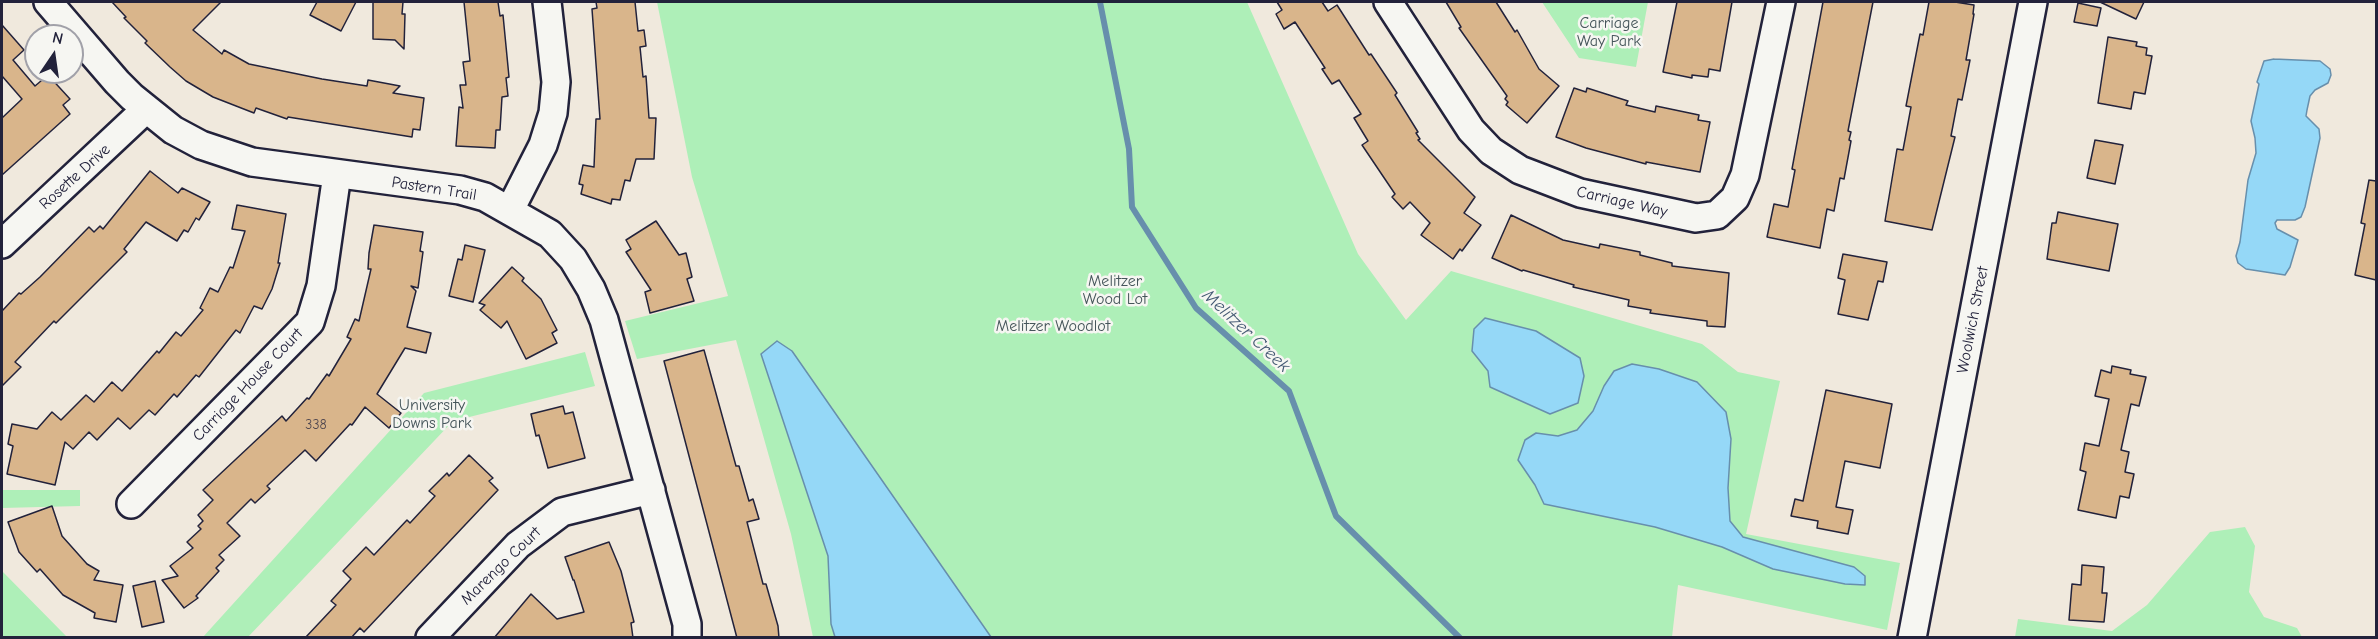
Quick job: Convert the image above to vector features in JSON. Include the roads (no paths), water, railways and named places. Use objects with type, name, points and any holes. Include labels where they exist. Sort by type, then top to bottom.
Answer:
[{"type":"street","name":"Pastern Trail","points":[[48,2],[117,82],[173,130],[201,145],[252,162],[460,190],[485,197],[550,234],[573,260],[591,289],[604,320],[687,624],[687,638]]},
{"type":"street","points":[[510,210],[543,144],[553,113],[556,82],[547,2]]},
{"type":"street","name":"Carriage Way","points":[[1388,2],[1470,130],[1491,151],[1520,170],[1580,193],[1696,219],[1717,215],[1735,198],[1745,175],[1781,2]]},
{"type":"street","name":"Woolwich Street","points":[[1911,638],[2033,2]]},
{"type":"street","name":"Rosette Drive","points":[[2,244],[146,109]]},
{"type":"street","name":"Carriage House Court","points":[[131,504],[310,322],[321,286],[337,174]]},
{"type":"street","name":"Marengo Court","points":[[430,638],[518,545],[562,512],[651,490]]},
{"type":"water","points":[[2274,59],[2320,61],[2330,69],[2331,75],[2328,83],[2315,90],[2310,96],[2307,110],[2306,116],[2319,129],[2320,138],[2305,207],[2301,217],[2295,220],[2277,220],[2275,223],[2277,229],[2298,240],[2290,267],[2285,275],[2246,269],[2238,263],[2236,256],[2248,180],[2256,153],[2251,121],[2259,84],[2257,82],[2264,61]]},
{"type":"water","points":[[1485,318],[1536,331],[1580,358],[1584,376],[1578,403],[1550,414],[1490,387],[1488,371],[1472,351],[1474,329]]},
{"type":"water","points":[[777,341],[792,351],[991,637],[835,637],[831,624],[828,556],[761,354]]},
{"type":"water","points":[[1632,364],[1659,369],[1697,382],[1726,412],[1731,439],[1728,488],[1730,521],[1743,537],[1854,567],[1865,576],[1865,585],[1845,584],[1773,569],[1722,547],[1655,527],[1544,504],[1535,485],[1518,460],[1525,440],[1536,433],[1558,436],[1577,430],[1593,411],[1604,386],[1614,371]]},
{"type":"waterway","name":"Melitzer Creek","points":[[1100,2],[1129,149],[1132,207],[1196,308],[1289,391],[1336,516],[1460,638]]},
{"type":"park label","name":"Carriage Way Park","points":[[1609,32]]},
{"type":"park label","name":"Melitzer Wood Lot","points":[[1115,290]]},
{"type":"park label","name":"Melitzer Woodlot","points":[[1053,326]]},
{"type":"park label","name":"University Downs Park","points":[[432,414]]}]
